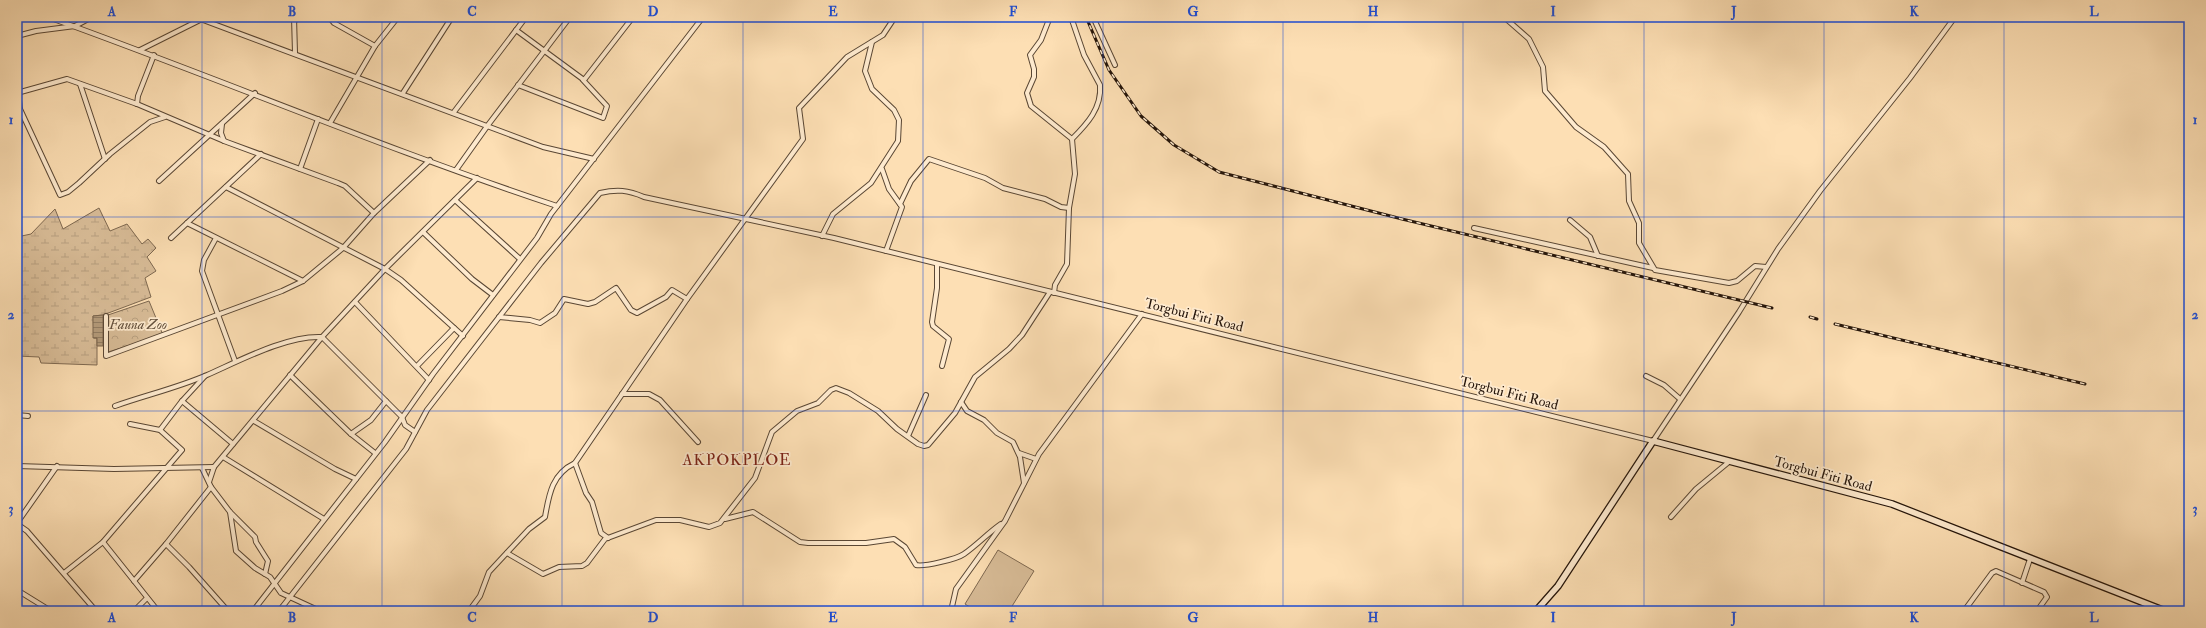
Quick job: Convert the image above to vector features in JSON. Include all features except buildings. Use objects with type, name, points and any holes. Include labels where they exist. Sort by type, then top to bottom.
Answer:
[{"type":"street","points":[[48,17],[255,93],[318,119],[557,206]]},
{"type":"street","points":[[17,36],[75,26],[92,17]]},
{"type":"street","points":[[195,17],[403,93],[544,147],[594,159]]},
{"type":"street","points":[[140,50],[206,17]]},
{"type":"street","points":[[295,53],[294,19],[302,17]]},
{"type":"street","points":[[329,17],[334,23],[375,46]]},
{"type":"street","points":[[330,123],[375,46],[398,17]]},
{"type":"street","points":[[403,93],[452,17]]},
{"type":"street","points":[[454,112],[526,17]]},
{"type":"street","points":[[456,170],[488,125],[570,17]]},
{"type":"street","points":[[584,80],[632,17]]},
{"type":"street","points":[[253,611],[324,518],[356,479],[520,259],[557,206],[703,17]]},
{"type":"street","points":[[470,611],[480,596],[489,572],[529,529],[545,517],[550,489],[564,469],[575,463],[687,299],[747,219],[803,139],[799,108],[847,57],[883,35],[895,17]]},
{"type":"street","points":[[1050,17],[1041,40],[1030,54],[1034,77],[1027,93],[1028,100],[1031,106],[1041,116],[1072,139]]},
{"type":"street","points":[[507,553],[543,574],[559,568],[582,566],[587,563],[598,546],[608,538],[656,520],[680,520],[709,526],[720,523],[755,478],[772,432],[787,422],[796,411],[818,403],[831,390],[836,388],[849,393],[878,411],[897,429],[918,444],[924,446],[928,445],[955,413],[974,377],[1009,349],[1022,335],[1052,292],[1067,264],[1069,208],[1074,174],[1072,139],[1096,111],[1101,90],[1100,85],[1084,55],[1071,17]]},
{"type":"street","points":[[1093,17],[1115,65]]},
{"type":"street","points":[[1504,17],[1529,39],[1542,68],[1545,92],[1576,127],[1604,146],[1628,174],[1630,201],[1639,223],[1639,243],[1654,268]]},
{"type":"street","points":[[1536,611],[1558,586],[1766,268],[1820,191],[1910,78],[1955,17]]},
{"type":"street","points":[[516,30],[584,80],[607,106],[603,118],[518,85]]},
{"type":"street","points":[[822,236],[833,214],[871,183],[882,169],[895,149],[900,130],[899,120],[894,110],[877,95],[868,82],[865,71],[865,63],[872,50],[872,42]]},
{"type":"street","points":[[137,104],[138,96],[154,55]]},
{"type":"street","points":[[18,192],[20,109],[17,92],[68,79],[137,104],[224,141],[345,186],[374,213]]},
{"type":"street","points":[[80,84],[105,159]]},
{"type":"street","points":[[158,181],[255,93]]},
{"type":"street","points":[[20,109],[60,195],[68,192],[150,122],[165,117]]},
{"type":"street","points":[[300,168],[318,119]]},
{"type":"street","points":[[222,124],[221,133],[224,141]]},
{"type":"street","points":[[171,238],[261,154]]},
{"type":"street","points":[[900,204],[911,181],[930,159],[985,178],[1004,188],[1045,199],[1061,207],[1069,208]]},
{"type":"street","points":[[106,316],[106,356],[282,291],[303,281],[343,248],[374,213],[430,160]]},
{"type":"street","points":[[882,169],[888,189],[900,204],[901,212],[886,251]]},
{"type":"street","points":[[134,581],[166,544],[210,484],[214,467],[254,421],[290,374],[385,269],[477,178]]},
{"type":"street","points":[[226,187],[385,269],[401,280],[462,336]]},
{"type":"street","name":"Torgbui Fiti Road","points":[[278,611],[374,492],[406,449],[427,410],[499,317],[600,193],[613,189],[629,191],[644,197],[834,238],[1653,441],[1892,504],[2165,611]]},
{"type":"street","points":[[455,200],[520,259]]},
{"type":"street","points":[[1570,220],[1590,237],[1598,256]]},
{"type":"street","points":[[187,223],[303,281]]},
{"type":"street","points":[[1474,228],[1654,268],[1674,274],[1729,283],[1737,281],[1755,266],[1766,268]]},
{"type":"street","points":[[423,232],[492,295]]},
{"type":"street","points":[[216,238],[204,260],[202,272],[219,314],[235,361]]},
{"type":"street","points":[[937,264],[937,288],[932,322],[933,326],[949,339],[942,366]]},
{"type":"street","points":[[499,317],[540,322],[555,312],[564,299],[588,304],[595,302],[616,288],[633,312],[637,313],[660,301],[672,290],[687,299]]},
{"type":"street","points":[[355,302],[429,380]]},
{"type":"street","points":[[951,611],[956,589],[1005,521],[1036,459],[1142,314]]},
{"type":"street","points":[[417,366],[454,328]]},
{"type":"street","points":[[115,406],[207,375],[235,361],[301,338],[322,337],[402,417],[405,425],[415,432]]},
{"type":"street","points":[[290,374],[352,434],[375,453]]},
{"type":"street","points":[[160,430],[182,401],[207,375]]},
{"type":"street","points":[[1646,376],[1664,385],[1680,399]]},
{"type":"street","points":[[622,394],[650,394],[660,400],[698,442]]},
{"type":"street","points":[[908,436],[926,395]]},
{"type":"street","points":[[182,401],[233,444]]},
{"type":"street","points":[[352,434],[371,420],[386,401]]},
{"type":"street","points":[[961,402],[967,411],[984,420],[998,433],[1013,442],[1019,453],[1024,484]]},
{"type":"street","points":[[955,413],[967,411]]},
{"type":"street","points":[[17,416],[28,416]]},
{"type":"street","points":[[254,421],[334,469],[356,479]]},
{"type":"street","points":[[64,573],[103,542],[182,450],[160,430],[130,424]]},
{"type":"street","points":[[1019,453],[1036,459]]},
{"type":"street","points":[[223,457],[324,518]]},
{"type":"street","points":[[1671,517],[1696,489],[1730,461]]},
{"type":"street","points":[[575,463],[586,493],[592,502],[601,533],[608,538]]},
{"type":"street","points":[[17,466],[168,468],[214,467]]},
{"type":"street","points":[[57,466],[17,523],[27,531],[96,611]]},
{"type":"street","points":[[202,468],[210,484],[230,512],[255,537],[256,542],[268,561],[266,574]]},
{"type":"street","points":[[230,512],[236,551],[255,568],[266,574],[281,593],[288,598],[313,606],[320,611]]},
{"type":"street","points":[[724,519],[753,512],[800,542],[808,543],[866,543],[894,539],[906,547],[916,565],[919,566],[936,564],[964,554],[1005,521]]},
{"type":"street","points":[[103,542],[158,611]]},
{"type":"street","points":[[166,544],[189,567],[228,611]]},
{"type":"street","points":[[2022,583],[2030,559]]},
{"type":"street","points":[[1964,611],[1992,573],[1996,571],[2044,592],[2047,597],[2037,611]]},
{"type":"street","points":[[17,590],[51,611]]},
{"type":"street","points":[[134,611],[147,598]]},
{"type":"green space","points":[[99,208],[110,231],[127,224],[142,244],[148,239],[156,248],[147,257],[156,271],[145,278],[151,297],[103,315],[93,316],[94,338],[97,338],[97,365],[41,363],[39,357],[17,356],[17,237],[31,234],[55,209],[63,229]]},
{"type":"green space","name":"Fauna Zoo","points":[[149,301],[163,335],[108,352],[108,315]]},
{"type":"green space","points":[[998,550],[1034,571],[1009,611],[976,611],[965,604]]},
{"type":"shaded area","points":[[103,315],[103,346],[97,346],[97,338],[93,338],[93,316]]},
{"type":"railway","points":[[1086,17],[1109,70],[1141,116],[1174,145],[1219,172],[1402,219],[1772,308]]},
{"type":"railway","points":[[1810,317],[1817,319]]},
{"type":"railway","points":[[1835,324],[2085,384]]},
{"type":"district","name":"AKPOKPLOE","points":[[737,460]]}]
